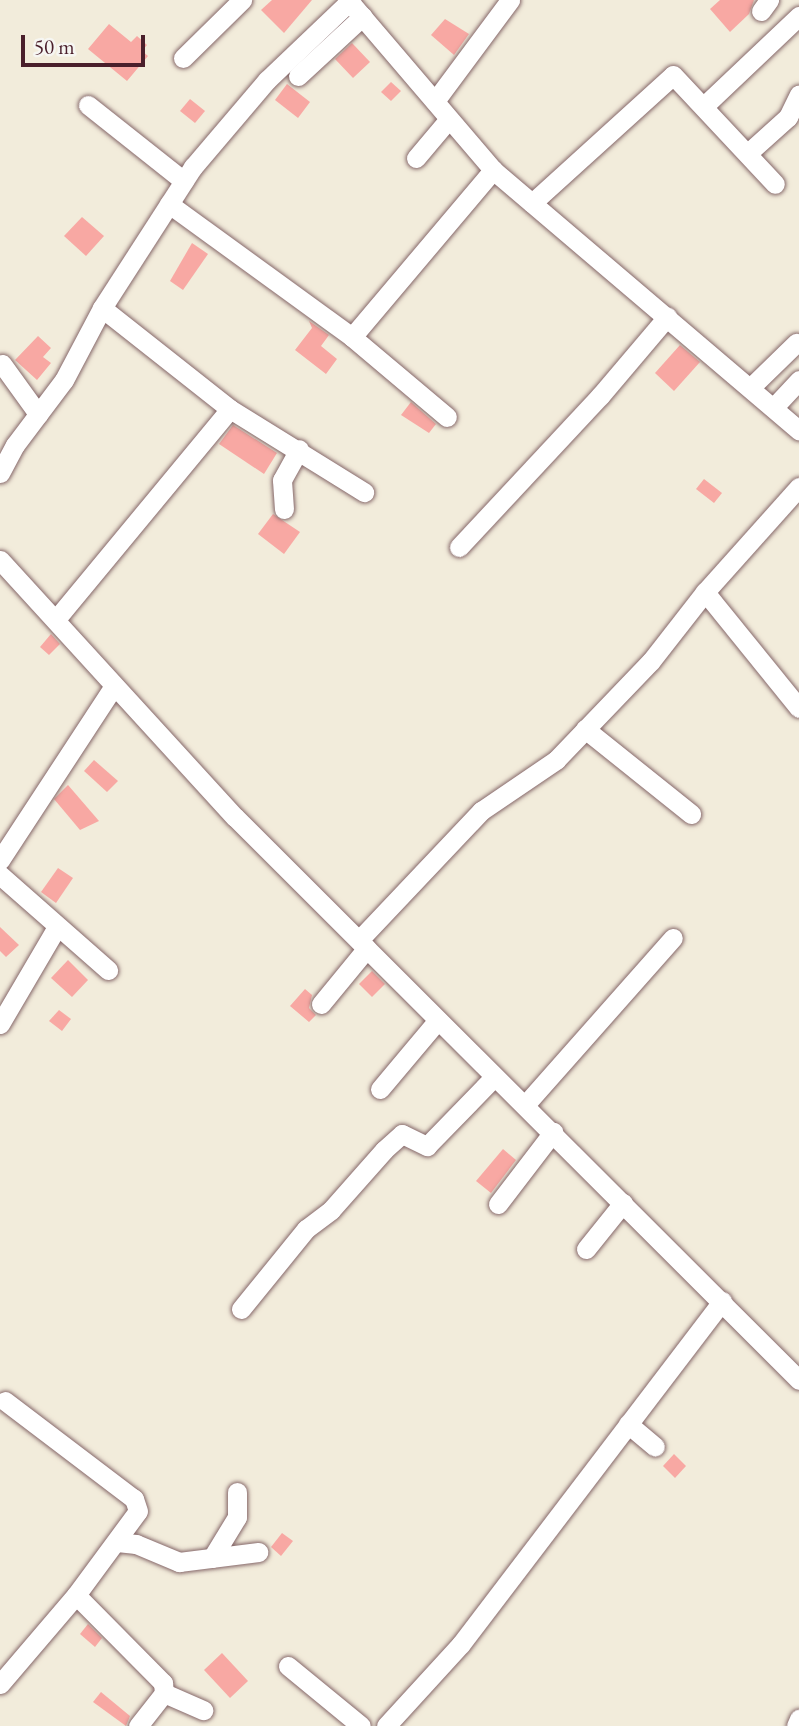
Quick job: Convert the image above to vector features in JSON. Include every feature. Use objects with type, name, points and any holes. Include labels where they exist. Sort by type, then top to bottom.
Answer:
[{"type":"street","points":[[183,58],[242,0]]},
{"type":"street","points":[[435,101],[510,0]]},
{"type":"street","points":[[353,5],[493,170],[797,424]]},
{"type":"street","points":[[298,76],[353,5]]},
{"type":"street","points":[[0,473],[38,414],[64,380],[102,308],[184,181],[267,80],[353,5]]},
{"type":"street","points":[[704,106],[799,16]]},
{"type":"street","points":[[532,203],[670,76],[680,80],[775,184]]},
{"type":"street","points":[[748,153],[788,117],[799,94]]},
{"type":"street","points":[[88,105],[184,181]]},
{"type":"street","points":[[416,158],[448,120]]},
{"type":"street","points":[[352,337],[493,170]]},
{"type":"street","points":[[169,204],[352,337],[447,417]]},
{"type":"street","points":[[102,308],[230,409],[299,449],[364,492]]},
{"type":"street","points":[[459,547],[600,396],[667,317]]},
{"type":"street","points":[[752,386],[796,343]]},
{"type":"street","points":[[2,364],[38,414]]},
{"type":"street","points":[[774,407],[799,380]]},
{"type":"street","points":[[57,618],[230,409]]},
{"type":"street","points":[[284,509],[279,492],[282,480],[299,449]]},
{"type":"street","points":[[321,1004],[363,944],[481,811],[556,760],[651,661],[705,592],[799,487]]},
{"type":"street","points":[[0,560],[57,618],[114,687],[235,817],[799,1380]]},
{"type":"street","points":[[705,592],[799,708]]},
{"type":"street","points":[[0,860],[5,838],[114,687]]},
{"type":"street","points":[[585,729],[691,814]]},
{"type":"street","points":[[0,875],[108,971]]},
{"type":"street","points":[[0,1024],[57,927]]},
{"type":"street","points":[[525,1105],[673,938]]},
{"type":"street","points":[[380,1089],[439,1020]]},
{"type":"street","points":[[241,1309],[306,1229],[331,1210],[384,1150],[402,1134],[427,1146],[494,1077]]},
{"type":"street","points":[[498,1203],[553,1132]]},
{"type":"street","points":[[586,1249],[624,1203]]},
{"type":"street","points":[[386,1726],[461,1644],[722,1301]]},
{"type":"street","points":[[0,1684],[76,1595],[138,1511],[134,1499],[5,1401]]},
{"type":"street","points":[[628,1424],[655,1447]]},
{"type":"street","points":[[212,1558],[237,1517],[237,1492]]},
{"type":"street","points":[[117,1542],[136,1544],[179,1562],[258,1552]]},
{"type":"street","points":[[76,1595],[156,1674],[164,1693],[203,1710]]},
{"type":"street","points":[[288,1666],[360,1726]]},
{"type":"street","points":[[138,1726],[164,1693]]},
{"type":"street","points":[[796,1726],[799,1719]]},
{"type":"building","points":[[272,0],[312,0],[284,33],[261,10]]},
{"type":"building","points":[[720,0],[754,0],[749,14],[730,32],[710,9]]},
{"type":"building","points":[[445,19],[469,34],[454,55],[431,35]]},
{"type":"building","points":[[109,24],[131,42],[137,36],[147,45],[142,51],[148,56],[127,81],[88,49]]},
{"type":"building","points":[[352,43],[370,62],[353,78],[335,59]]},
{"type":"building","points":[[391,82],[401,91],[391,101],[381,92]]},
{"type":"building","points":[[287,84],[310,102],[298,118],[275,100]]},
{"type":"building","points":[[190,99],[205,111],[195,123],[180,111]]},
{"type":"building","points":[[82,217],[104,236],[86,256],[64,236]]},
{"type":"building","points":[[192,243],[208,254],[183,290],[170,281]]},
{"type":"building","points":[[309,321],[329,335],[321,346],[337,359],[326,374],[295,350],[312,328]]},
{"type":"building","points":[[38,336],[51,348],[43,357],[51,363],[37,380],[15,360]]},
{"type":"building","points":[[680,345],[700,362],[674,391],[655,373]]},
{"type":"building","points":[[411,402],[436,424],[429,433],[401,415]]},
{"type":"building","points":[[233,425],[277,453],[264,474],[219,444]]},
{"type":"building","points":[[704,479],[722,493],[714,503],[696,489]]},
{"type":"building","points":[[273,514],[300,532],[284,554],[258,534]]},
{"type":"building","points":[[51,634],[60,644],[49,655],[40,647]]},
{"type":"building","points":[[94,760],[118,781],[107,792],[84,771]]},
{"type":"building","points":[[68,785],[99,821],[80,830],[54,799]]},
{"type":"building","points":[[58,868],[73,878],[56,903],[41,892]]},
{"type":"building","points":[[0,927],[19,945],[6,957],[0,951]]},
{"type":"building","points":[[68,960],[88,980],[72,997],[51,978]]},
{"type":"building","points":[[372,971],[385,984],[372,997],[359,984]]},
{"type":"building","points":[[305,989],[312,995],[309,1008],[316,1015],[309,1022],[290,1006]]},
{"type":"building","points":[[59,1010],[71,1019],[62,1031],[49,1021]]},
{"type":"building","points":[[503,1149],[516,1160],[491,1193],[476,1181]]},
{"type":"building","points":[[674,1454],[686,1466],[675,1478],[663,1466]]},
{"type":"building","points":[[282,1533],[293,1541],[281,1556],[271,1547]]},
{"type":"building","points":[[88,1624],[102,1638],[95,1647],[80,1634]]},
{"type":"building","points":[[222,1653],[248,1681],[230,1698],[204,1670]]},
{"type":"building","points":[[101,1692],[130,1716],[126,1726],[93,1702]]}]
